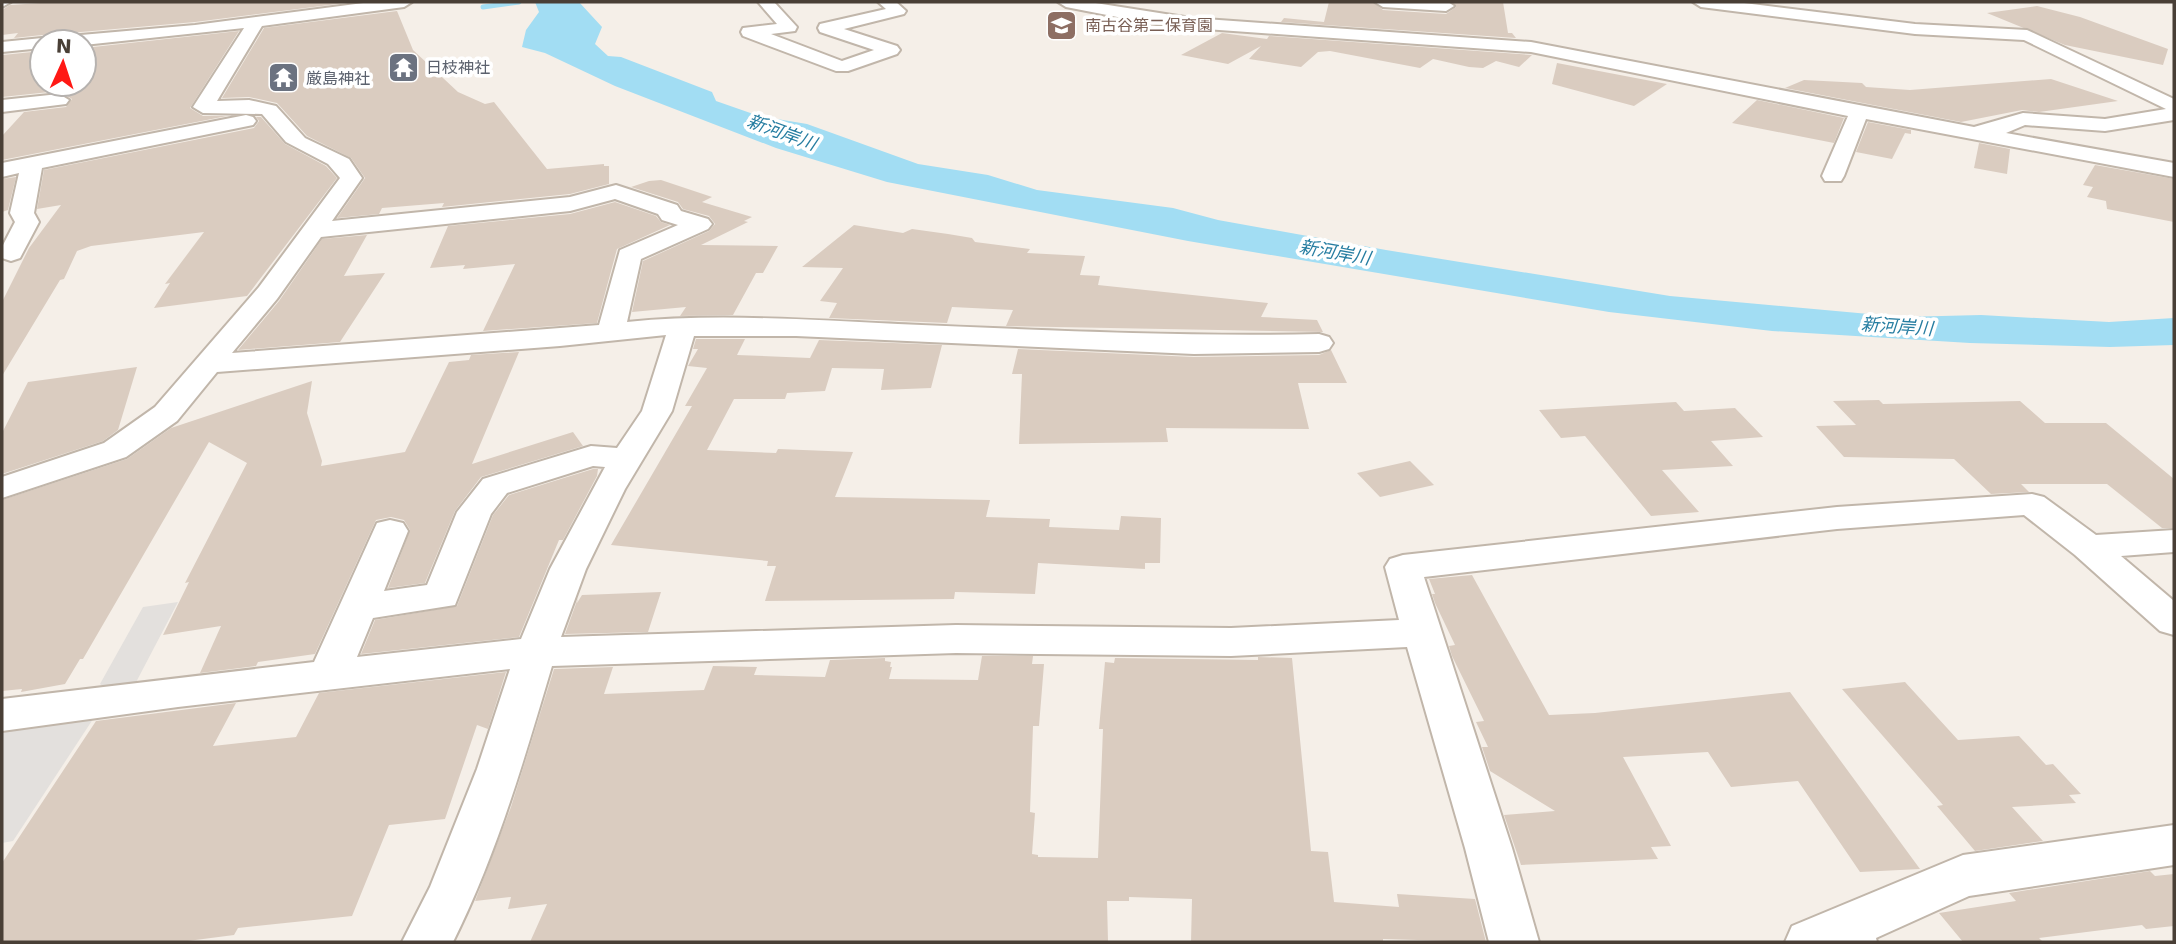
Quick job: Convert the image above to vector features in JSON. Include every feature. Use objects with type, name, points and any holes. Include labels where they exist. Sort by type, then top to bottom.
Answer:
[{"type":"street","points":[[98,38],[256,22],[404,2]]},
{"type":"street","points":[[766,2],[789,27],[749,32],[842,67],[891,50],[825,28],[898,11],[886,2]]},
{"type":"street","points":[[1066,2],[1121,14],[1181,22],[1531,47],[1859,112],[2174,170]]},
{"type":"street","points":[[1383,2],[1450,4],[1438,28],[1440,40]]},
{"type":"street","points":[[1701,2],[1915,29],[2026,35],[2174,106]]},
{"type":"street","points":[[2,488],[116,450],[166,414],[268,293],[351,178],[337,159],[299,142],[284,131],[276,115],[266,108],[204,107],[256,22]]},
{"type":"street","points":[[2,47],[28,44]]},
{"type":"street","points":[[2,106],[59,100]]},
{"type":"street","points":[[1833,176],[1859,112]]},
{"type":"street","points":[[1972,133],[1998,129],[2023,119],[2105,125],[2174,114]]},
{"type":"street","points":[[2,170],[276,115]]},
{"type":"street","points":[[11,253],[27,222],[22,213],[32,163]]},
{"type":"street","points":[[314,230],[570,204],[616,192],[669,210],[670,215],[700,224],[629,255],[611,332]]},
{"type":"street","points":[[208,364],[683,327],[796,328],[1194,345],[1319,343]]},
{"type":"street","points":[[427,942],[452,894],[499,769],[536,652],[568,569],[608,489],[657,411],[683,327]]},
{"type":"street","points":[[358,607],[442,596],[474,512],[495,486],[591,456],[628,459]]},
{"type":"street","points":[[1514,942],[1498,875],[1421,633],[1403,567],[1837,517],[2032,504],[2088,547],[2174,622]]},
{"type":"street","points":[[329,675],[390,531]]},
{"type":"street","points":[[2088,547],[2174,541]]},
{"type":"street","points":[[2,715],[74,704],[536,652],[956,639],[1231,642],[1421,633]]},
{"type":"street","points":[[1835,938],[1963,876],[2174,845]]},
{"type":"shaded area","points":[[178,602],[133,688],[111,692],[100,684],[143,607]]},
{"type":"shaded area","points":[[97,713],[13,841],[2,843],[2,726]]},
{"type":"water","name":"新河岸川","points":[[535,2],[579,2],[602,27],[595,44],[608,56],[621,57],[712,92],[716,101],[759,116],[807,124],[918,164],[988,175],[1037,190],[1173,208],[1218,220],[1386,250],[1670,296],[1902,317],[1981,315],[2109,322],[2174,318],[2174,345],[2110,347],[1970,343],[1772,331],[1609,312],[1188,241],[887,182],[776,148],[615,86],[545,53],[522,47],[526,30],[539,12]]},
{"type":"building","points":[[56,2],[353,2],[195,22],[98,30],[98,28],[28,28],[28,36],[14,38],[18,33],[2,35],[2,10],[10,5]]},
{"type":"building","points":[[1329,2],[1373,2],[1383,10],[1446,14],[1456,7],[1452,2],[1503,2],[1508,33],[1512,33],[1516,38],[1281,22],[1284,18],[1324,22]]},
{"type":"building","points":[[2037,6],[2080,17],[2168,49],[2163,65],[2065,45],[1987,13]]},
{"type":"building","points":[[397,11],[413,50],[458,92],[485,104],[494,102],[547,169],[604,164],[609,166],[609,184],[570,194],[442,207],[444,203],[382,208],[379,214],[337,218],[365,178],[351,158],[307,136],[277,103],[249,97],[222,98],[264,28]]},
{"type":"building","points":[[239,31],[190,108],[203,116],[227,116],[2,160],[2,136],[24,112],[66,107],[70,98],[98,98],[98,46]]},
{"type":"building","points":[[1222,33],[1267,39],[1269,36],[1532,55],[1519,67],[1496,61],[1483,68],[1469,67],[1433,59],[1420,68],[1330,51],[1318,52],[1301,67],[1249,59],[1261,46],[1228,64],[1181,55]]},
{"type":"building","points":[[28,52],[28,94],[2,97],[3,55]]},
{"type":"building","points":[[1557,63],[1667,84],[1634,106],[1552,84]]},
{"type":"building","points":[[2051,79],[2118,101],[2039,112],[2022,110],[1961,122],[1785,88],[1804,80],[1862,83],[1866,87],[1910,90]]},
{"type":"building","points":[[1757,100],[1844,118],[1834,143],[1732,123]]},
{"type":"building","points":[[256,117],[261,117],[285,144],[326,166],[337,178],[247,296],[154,308],[170,283],[165,284],[204,232],[91,246],[77,251],[64,279],[60,280],[2,376],[2,302],[29,248],[61,205],[37,209],[44,170],[254,128],[259,121]]},
{"type":"building","points":[[1868,122],[1911,130],[1911,134],[1905,133],[1892,159],[1856,152]]},
{"type":"building","points":[[1979,143],[2010,149],[2007,174],[1974,168]]},
{"type":"building","points":[[2095,165],[2174,179],[2174,222],[2107,209],[2106,201],[2087,197],[2093,187],[2083,185]]},
{"type":"building","points":[[16,177],[8,210],[2,212],[2,179]]},
{"type":"building","points":[[661,180],[712,197],[702,202],[752,217],[744,221],[748,222],[701,245],[778,246],[763,273],[756,273],[733,315],[680,316],[686,307],[632,312],[643,261],[709,231],[715,224],[709,216],[683,209],[678,202],[631,187]]},
{"type":"building","points":[[615,202],[656,216],[661,222],[670,225],[617,249],[597,323],[483,331],[515,264],[463,269],[465,265],[430,268],[448,226],[570,214]]},
{"type":"building","points":[[854,225],[903,233],[912,229],[948,234],[972,238],[975,242],[1030,249],[1027,253],[1085,256],[1080,275],[1100,276],[1098,285],[1268,303],[1261,317],[1317,320],[1323,332],[1006,326],[1013,310],[952,307],[947,323],[829,318],[837,303],[820,301],[843,268],[802,267]]},
{"type":"building","points":[[367,235],[344,276],[385,273],[340,342],[238,350],[279,301],[322,239]]},
{"type":"building","points":[[696,339],[745,339],[737,355],[810,358],[819,340],[942,345],[931,388],[881,390],[884,369],[832,368],[825,391],[787,393],[785,399],[734,399],[707,450],[853,452],[835,497],[990,500],[986,517],[1050,519],[1049,527],[1119,530],[1121,516],[1161,518],[1160,563],[1145,563],[1145,569],[1038,563],[1035,594],[955,592],[954,599],[765,601],[776,566],[767,566],[768,561],[611,545],[692,406],[685,406],[707,368],[688,366],[698,349],[693,349]]},
{"type":"building","points":[[1018,349],[1194,357],[1319,355],[1331,350],[1347,383],[1298,383],[1309,429],[1166,428],[1168,442],[1019,444],[1022,374],[1012,374]]},
{"type":"building","points":[[519,352],[472,464],[573,432],[583,446],[481,477],[455,511],[425,583],[388,588],[410,530],[404,520],[391,517],[376,520],[315,654],[258,662],[256,666],[200,673],[221,626],[163,635],[189,582],[185,583],[247,463],[209,442],[83,659],[80,659],[65,684],[21,692],[22,689],[2,691],[2,500],[127,459],[171,428],[312,381],[307,413],[322,461],[321,466],[405,452],[449,362],[469,360],[471,355]]},
{"type":"building","points":[[137,367],[118,430],[103,441],[2,474],[2,433],[28,382]]},
{"type":"building","points":[[1879,400],[1883,404],[2020,401],[2045,423],[2106,423],[2174,479],[2174,528],[2162,528],[2107,484],[2021,484],[2029,492],[1991,494],[1954,459],[1844,457],[1816,426],[1856,425],[1833,401]]},
{"type":"building","points":[[1676,402],[1684,411],[1735,408],[1763,437],[1711,441],[1733,466],[1662,470],[1699,512],[1651,516],[1585,436],[1561,438],[1539,410]]},
{"type":"building","points":[[1410,461],[1434,485],[1380,497],[1357,473]]},
{"type":"building","points":[[598,469],[597,476],[563,540],[559,540],[519,637],[361,654],[375,620],[457,606],[493,515],[509,495]]},
{"type":"building","points":[[1472,575],[1549,715],[1595,713],[1790,692],[1920,869],[1860,872],[1798,781],[1731,787],[1708,752],[1623,757],[1671,846],[1651,847],[1658,859],[1521,865],[1504,815],[1555,811],[1490,771],[1482,747],[1488,747],[1476,722],[1484,721],[1452,656],[1449,646],[1455,645],[1435,603],[1432,594],[1435,594],[1429,579]]},
{"type":"building","points":[[661,592],[648,632],[565,634],[578,598],[577,603],[582,595]]},
{"type":"building","points":[[982,656],[1033,656],[1032,664],[1044,664],[1039,726],[1033,726],[1030,812],[1035,813],[1032,854],[1038,857],[1098,858],[1103,729],[1099,729],[1105,662],[1114,663],[1115,658],[1292,658],[1311,851],[1328,852],[1334,902],[1399,907],[1397,894],[1475,899],[1486,942],[1383,939],[1383,942],[1191,942],[1192,899],[1129,897],[1129,901],[1107,901],[1108,941],[530,942],[547,904],[508,909],[511,897],[475,901],[511,807],[554,669],[613,667],[604,694],[704,690],[713,666],[757,667],[754,675],[825,677],[830,660],[885,658],[885,661],[891,662],[892,667],[889,679],[978,680]]},
{"type":"building","points":[[506,672],[488,729],[477,725],[445,819],[389,825],[352,916],[238,928],[234,935],[180,942],[2,942],[2,863],[96,721],[236,703],[213,746],[296,737],[319,693]]},
{"type":"building","points":[[1905,682],[1958,740],[2019,736],[2046,765],[2053,764],[2081,794],[2069,795],[2076,803],[2012,807],[2043,841],[1975,851],[1937,806],[1943,805],[1842,689]]},
{"type":"building","points":[[2150,871],[2155,876],[2174,874],[2174,926],[2146,929],[2142,925],[2039,938],[2043,942],[1963,942],[1939,913],[2016,901],[2009,893]]},
{"type":"waterway","points":[[483,7],[519,2]]},
{"type":"place","name":"南古谷第二保育園","points":[[1062,25]]},
{"type":"place","name":"日枝神社","points":[[403,67]]},
{"type":"place","name":"厳島神社","points":[[283,78]]}]
